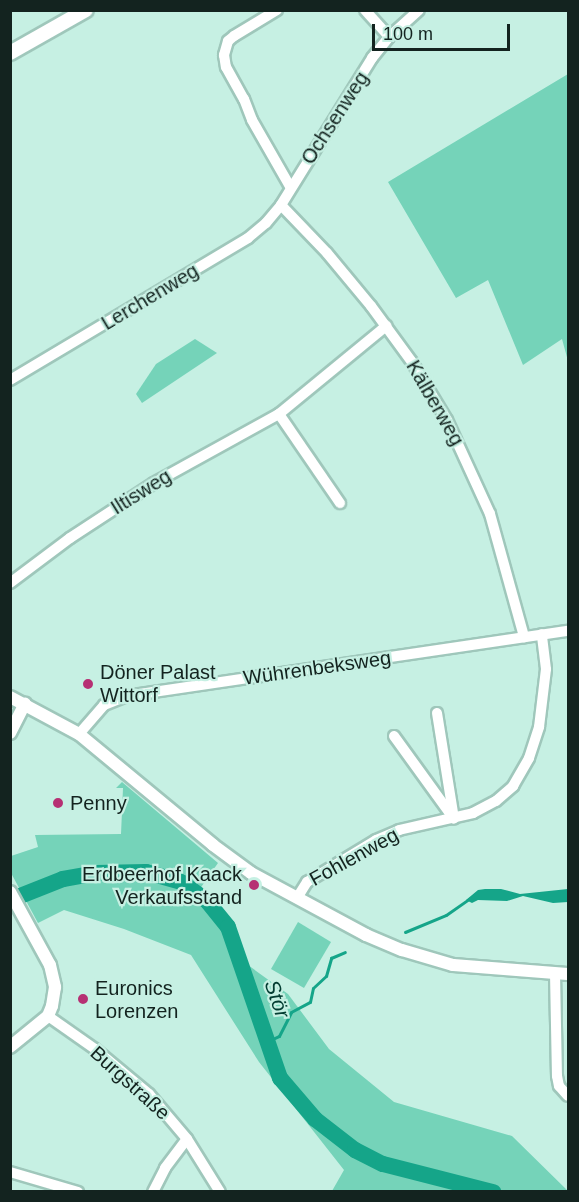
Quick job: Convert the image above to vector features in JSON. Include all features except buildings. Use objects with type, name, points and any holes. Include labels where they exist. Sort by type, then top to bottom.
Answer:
[{"type":"main road","points":[[10,52],[86,10]]},
{"type":"street","points":[[277,10],[228,41],[224,55],[225,67],[291,188]]},
{"type":"street","points":[[365,10],[389,37]]},
{"type":"street","name":"Ochsenweg","points":[[281,205],[372,58],[389,37],[419,10]]},
{"type":"street","name":"Kälberweg","points":[[281,205],[327,253],[386,326],[434,398],[480,489],[502,548],[525,637]]},
{"type":"street","name":"Lerchenweg","points":[[10,380],[248,238],[281,205]]},
{"type":"street","name":"Iltisweg","points":[[10,583],[70,538],[154,483],[279,414],[386,326]]},
{"type":"street","points":[[279,414],[340,503]]},
{"type":"street","name":"Wührenbeksweg","points":[[79,734],[104,705],[126,696],[568,630]]},
{"type":"street","name":"Fohlenweg","points":[[297,898],[307,882],[376,840],[411,827],[454,819],[496,801],[513,786],[524,771],[534,744],[544,690],[546,653],[542,634]]},
{"type":"street","points":[[10,697],[79,734],[213,845],[251,873],[381,942],[420,957],[453,965],[568,974]]},
{"type":"street","points":[[10,733],[25,704]]},
{"type":"street","points":[[437,713],[454,819]]},
{"type":"street","points":[[394,736],[454,819]]},
{"type":"street","points":[[10,1047],[48,1016],[55,996],[53,977],[44,952],[14,897]]},
{"type":"street","points":[[555,973],[557,1076],[560,1086],[568,1096]]},
{"type":"street","name":"Burgstraße","points":[[48,1016],[95,1049],[138,1084],[187,1139],[220,1191]]},
{"type":"street","points":[[153,1191],[165,1168],[187,1139]]},
{"type":"street","points":[[10,1172],[78,1191]]},
{"type":"shaded area","points":[[568,74],[568,361],[562,339],[523,365],[488,280],[456,298],[388,182]]},
{"type":"shaded area","points":[[195,339],[217,353],[142,403],[136,394],[156,364]]},
{"type":"shaded area","points":[[122,782],[218,863],[197,893],[219,913],[228,927],[241,960],[288,994],[329,1049],[394,1102],[512,1136],[568,1191],[332,1191],[344,1170],[259,1062],[191,955],[124,929],[64,910],[38,923],[11,873],[11,856],[38,847],[35,835],[121,834],[123,788],[116,788]]},
{"type":"shaded area","points":[[501,889],[520,894],[568,889],[568,902],[553,903],[523,896],[507,901],[478,900],[472,903],[466,900],[478,890]]},
{"type":"shaded area","points":[[298,922],[331,942],[304,988],[271,969]]},
{"type":"waterway","name":"Stör","points":[[10,900],[63,879],[97,873],[146,872],[181,882],[207,901],[228,927],[280,1078],[315,1119],[355,1150],[383,1164],[493,1192]]},
{"type":"waterway","points":[[405,932],[446,915],[470,898]]},
{"type":"waterway","points":[[266,1042],[279,1036],[291,1012],[310,1002],[313,988],[326,976],[331,958],[345,952]]},
{"type":"place","name":"Döner Palast Wittorf","points":[[88,684]]},
{"type":"place","name":"Penny","points":[[58,803]]},
{"type":"place","name":"Erdbeerhof Kaack Verkaufsstand","points":[[254,885]]},
{"type":"place","name":"Euronics Lorenzen","points":[[83,999]]}]
